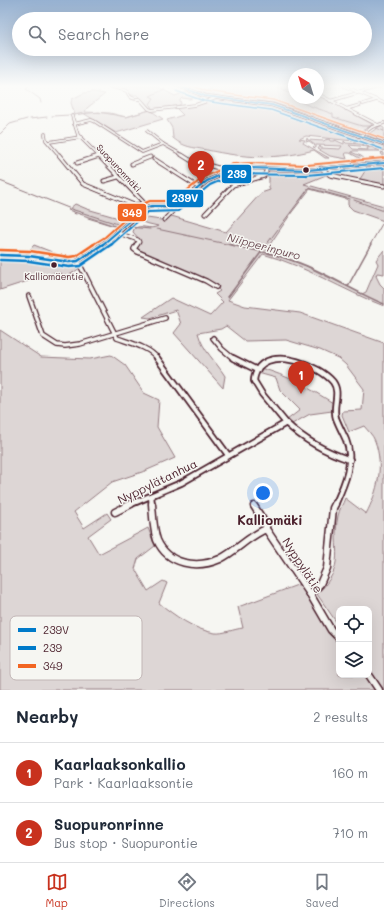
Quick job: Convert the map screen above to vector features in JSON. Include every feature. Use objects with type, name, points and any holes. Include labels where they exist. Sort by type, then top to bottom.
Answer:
[{"type":"street","name":"Suopuronmäki","points":[[73,118],[76,132],[146,206]]},
{"type":"street","points":[[308,118],[384,144]]},
{"type":"street","points":[[364,118],[378,125]]},
{"type":"street","points":[[74,124],[91,120],[94,121],[142,152],[163,144]]},
{"type":"street","points":[[358,136],[384,123]]},
{"type":"street","points":[[147,131],[163,144],[190,160],[229,171]]},
{"type":"street","points":[[45,134],[45,138],[83,184],[134,205],[146,206],[173,206],[179,204],[213,178],[229,171],[245,168],[302,170],[384,162]]},
{"type":"street","points":[[49,142],[81,137]]},
{"type":"street","points":[[77,163],[99,156]]},
{"type":"street","points":[[132,164],[150,157]]},
{"type":"street","points":[[154,159],[198,188]]},
{"type":"street","points":[[321,168],[330,175],[384,186]]},
{"type":"street","points":[[205,214],[232,185],[264,176],[267,169]]},
{"type":"street","points":[[104,181],[118,178]]},
{"type":"street","points":[[0,256],[29,256],[69,262],[78,261],[118,233],[146,206]]},
{"type":"street","points":[[164,220],[173,211],[173,206]]},
{"type":"street","points":[[118,233],[138,240],[139,242],[134,249],[138,252],[206,281],[216,287]]},
{"type":"street","points":[[78,261],[114,334],[120,340],[148,350],[159,359],[228,455]]},
{"type":"street","points":[[28,296],[43,336],[57,344],[71,346],[80,344],[165,318]]},
{"type":"street","points":[[212,338],[222,350],[233,359],[257,370]]},
{"type":"street","points":[[310,594],[320,584],[327,568],[333,508],[344,485],[350,460],[348,442],[334,412],[336,389],[332,381],[313,368],[280,358],[268,360],[262,363],[254,376],[256,386],[286,423],[299,436],[309,443],[333,455],[350,460]]},
{"type":"street","name":"Nyppylätanhua","points":[[115,512],[132,503],[181,483],[286,423]]},
{"type":"street","points":[[151,496],[155,534],[160,546],[172,558],[186,565],[199,566],[212,563],[261,530],[266,530]]},
{"type":"street","name":"Nyppylätie","points":[[254,506],[266,525],[266,530],[310,594],[331,630],[336,635]]},
{"type":"street","points":[[371,678],[379,690]]},
{"type":"shaded area","points":[[92,118],[163,119],[116,133]]},
{"type":"shaded area","points":[[173,118],[306,118],[384,145],[384,151],[363,142],[306,136],[299,139],[305,140],[303,143],[329,158],[325,158],[314,150],[273,157],[234,155],[189,147],[181,144],[173,138],[172,128],[167,120]]},
{"type":"shaded area","points":[[322,118],[361,118],[372,125],[359,133]]},
{"type":"shaded area","points":[[380,126],[384,128],[384,142],[367,135]]},
{"type":"shaded area","points":[[307,138],[308,140],[324,141],[329,139],[330,141],[335,140],[344,144],[344,141],[346,143],[361,144],[369,147],[349,145],[353,149],[368,150],[367,148],[371,147],[380,151],[351,152],[365,159],[381,159],[381,157],[383,158],[381,152],[384,153],[384,161],[353,164],[352,163],[358,162],[351,162],[361,159],[350,153],[345,153],[347,159],[330,156],[318,149],[320,146],[321,148],[340,149],[342,146],[316,145],[316,148],[313,147],[315,145],[309,141],[306,142]]},
{"type":"shaded area","points":[[384,164],[384,185],[360,179],[367,168],[365,166]]},
{"type":"shaded area","points":[[366,168],[359,180],[339,175],[334,169]]},
{"type":"shaded area","points":[[268,171],[321,171],[326,175],[304,184],[384,206],[384,221],[353,210],[348,205],[348,200],[346,199],[310,189],[266,250],[306,266],[362,294],[366,292],[378,264],[376,260],[384,250],[384,274],[377,273],[376,276],[384,288],[384,306],[294,265],[263,254],[228,300],[245,306],[300,313],[384,343],[384,690],[372,673],[372,606],[336,606],[336,622],[317,594],[327,583],[335,565],[336,528],[339,512],[345,498],[366,514],[374,496],[378,478],[379,460],[378,450],[374,439],[364,426],[349,432],[342,415],[343,411],[362,410],[364,389],[346,365],[338,358],[320,350],[286,340],[245,341],[226,326],[221,329],[198,333],[206,350],[225,376],[223,388],[174,333],[181,324],[176,310],[150,318],[143,317],[171,298],[210,316],[223,302],[215,294],[220,291],[218,289],[218,285],[137,249],[136,247],[140,240],[133,232],[134,229],[137,227],[152,228],[158,226],[145,223],[137,219],[141,214],[147,218],[161,220],[168,215],[226,232],[261,193],[270,190],[269,177],[266,176]]},
{"type":"shaded area","points":[[75,204],[129,221],[111,237],[77,260],[26,254],[34,245],[70,259],[114,232],[118,227],[68,210]]},
{"type":"shaded area","points":[[0,259],[29,260],[68,265],[78,264],[80,268],[68,276],[56,272],[0,290]]},
{"type":"shaded area","points":[[0,330],[41,357],[90,359],[111,355],[125,365],[144,393],[159,400],[157,427],[175,458],[145,471],[112,482],[74,512],[84,528],[107,513],[111,519],[88,536],[99,554],[148,528],[155,546],[138,559],[135,569],[148,591],[163,581],[167,583],[159,603],[192,625],[215,633],[243,628],[238,607],[300,584],[330,634],[336,639],[336,678],[367,678],[376,690],[0,690]]},
{"type":"shaded area","points":[[260,368],[289,378],[315,392],[333,403],[332,411],[310,414],[292,424],[287,420],[300,410],[280,390],[276,378],[258,373]]},
{"type":"waterway","points":[[30,119],[37,118]]},
{"type":"waterway","points":[[337,118],[362,126],[372,126]]},
{"type":"waterway","points":[[0,134],[10,124],[27,119]]},
{"type":"waterway","points":[[376,128],[384,131]]},
{"type":"waterway","name":"Niipperinpuro","points":[[0,181],[71,209],[124,226]]},
{"type":"waterway","points":[[266,245],[309,188],[350,199]]},
{"type":"waterway","points":[[354,200],[384,211]]},
{"type":"waterway","name":"Niipperinpuro","points":[[88,218],[121,228]]},
{"type":"waterway","points":[[370,245],[382,224]]},
{"type":"waterway","name":"Niipperinpuro","points":[[129,227],[150,229]]},
{"type":"waterway","name":"Niipperinpuro","points":[[157,229],[231,245]]},
{"type":"waterway","name":"Niipperinpuro","points":[[227,244],[261,252]]},
{"type":"waterway","points":[[348,286],[371,244]]},
{"type":"waterway","points":[[228,297],[261,252]]},
{"type":"waterway","name":"Niipperinpuro","points":[[261,252],[297,262],[317,270],[384,304]]},
{"type":"transit line","name":"239","points":[[294,118],[382,149]]},
{"type":"transit line","name":"239V","points":[[310,118],[384,144]]},
{"type":"transit line","name":"349","points":[[325,118],[384,139]]},
{"type":"transit line","name":"349","points":[[0,250],[30,251],[69,257],[76,256],[105,237],[142,204],[150,201],[174,201],[204,177],[233,164],[251,163],[307,165],[384,158]]},
{"type":"transit line","name":"239V","points":[[0,255],[29,256],[69,262],[78,261],[108,241],[145,208],[151,206],[176,206],[207,181],[234,169],[251,168],[307,170],[384,163]]},
{"type":"transit line","name":"239","points":[[0,260],[29,261],[69,267],[80,266],[111,245],[148,212],[178,211],[210,185],[235,174],[307,175],[384,168]]},
{"type":"place","name":"Suopuronrinne","points":[[201,184]]},
{"type":"place","name":"Kalliomäentie","points":[[54,265]]},
{"type":"place","name":"Kaarlaaksonkallio","points":[[301,394]]},
{"type":"district","name":"Kalliomäki","points":[[270,519]]}]
